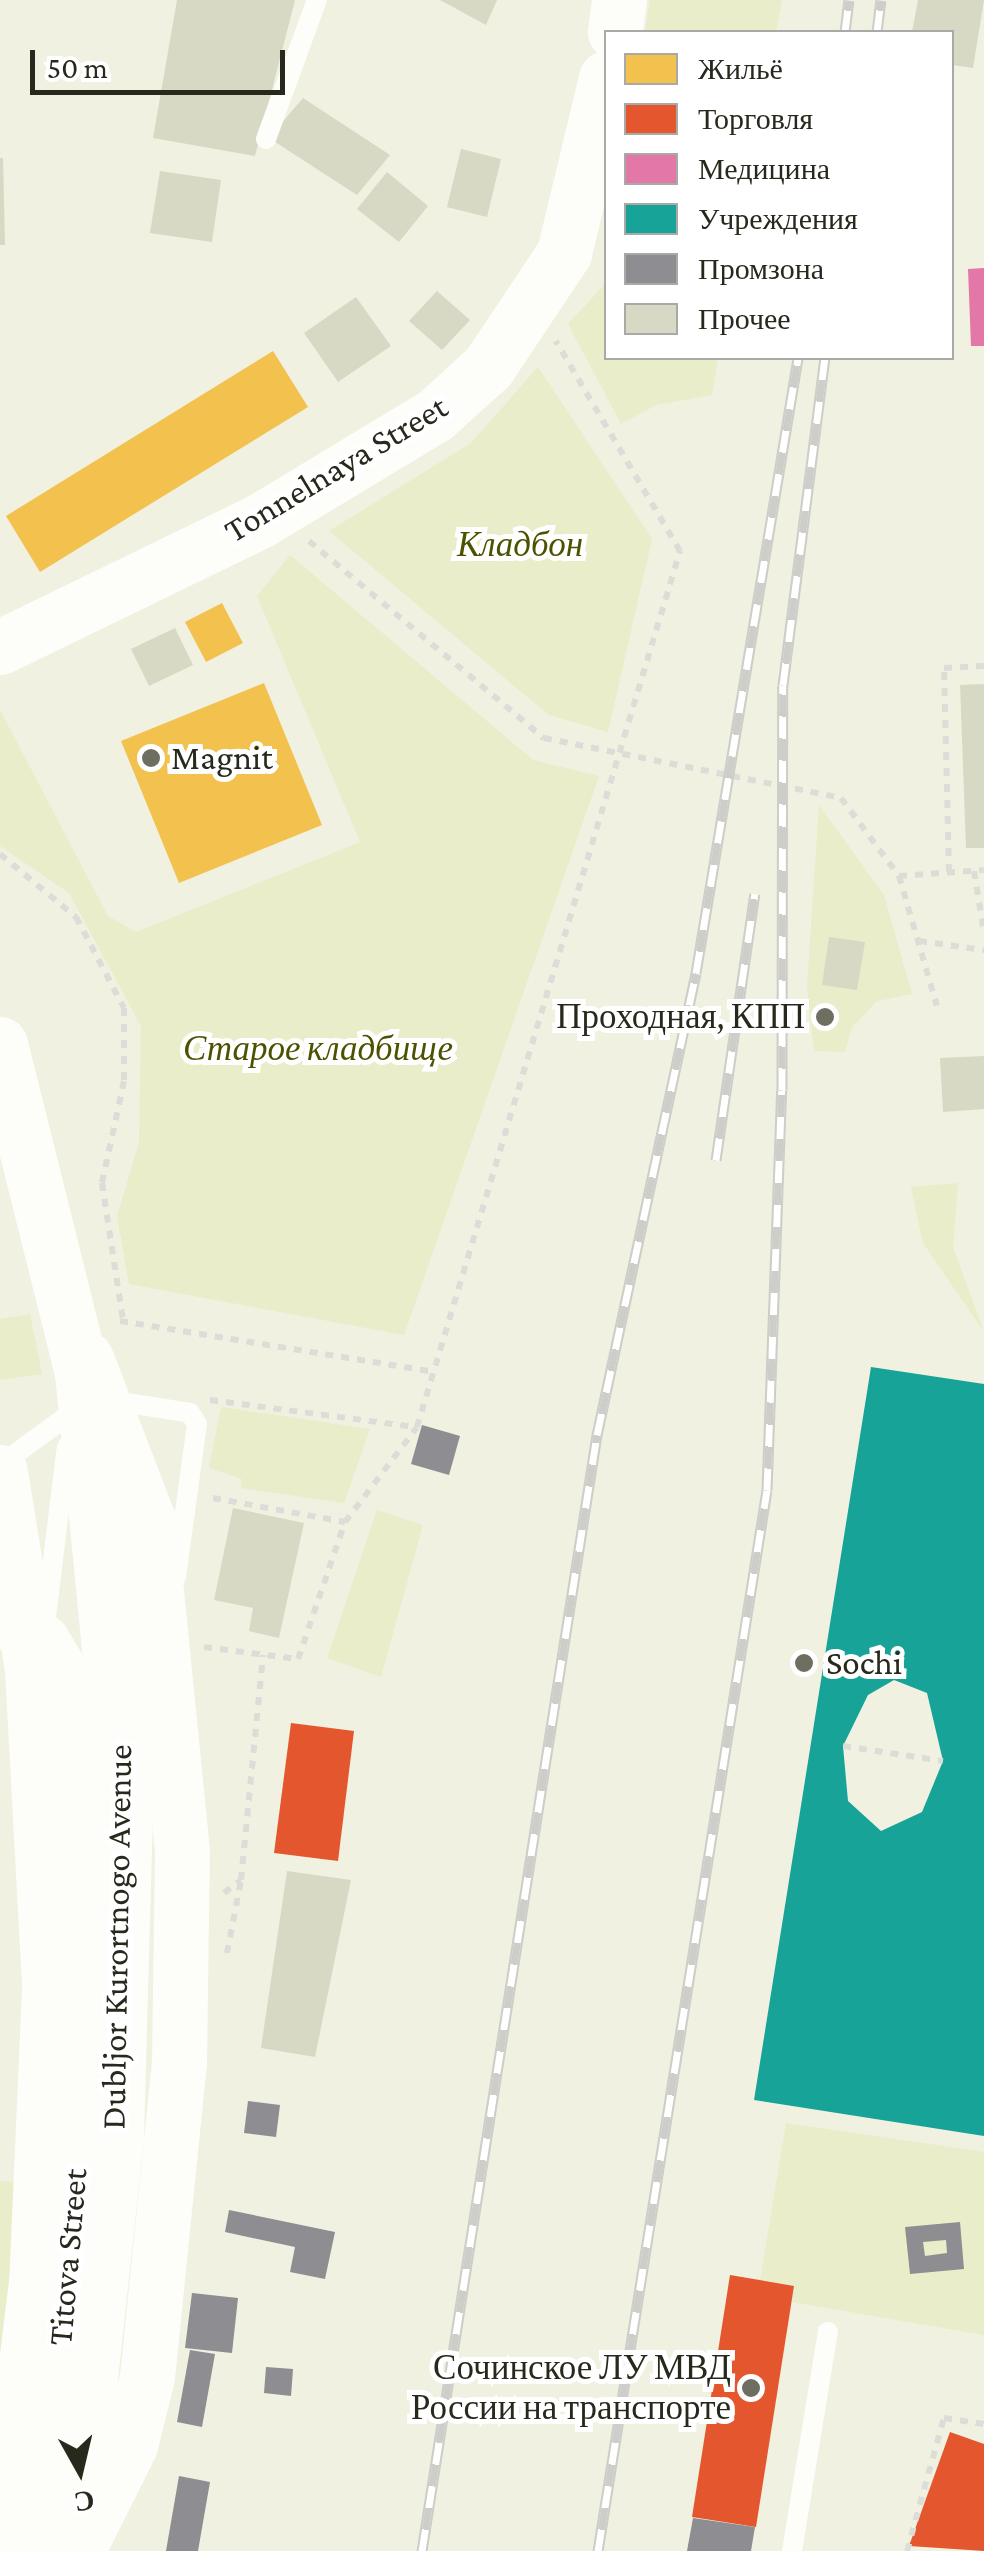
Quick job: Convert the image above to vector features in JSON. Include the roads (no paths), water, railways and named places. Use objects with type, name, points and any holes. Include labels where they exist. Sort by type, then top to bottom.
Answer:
[{"type":"main road","points":[[615,30],[619,0]]},
{"type":"main road","name":"Tonnelnaya Street","points":[[0,646],[260,520],[436,415],[488,367],[537,307],[564,253],[604,86]]},
{"type":"main road","points":[[1,1060],[96,1322],[123,1447],[159,1576],[182,1851],[179,2063],[147,2376],[130,2445],[74,2551]]},
{"type":"main road","name":"Dubljor Kurortnogo Avenue","points":[[74,2551],[116,2138],[124,1813],[96,1322]]},
{"type":"main road","points":[[0,1468],[35,1707],[48,1988],[46,2154],[3,2551]]},
{"type":"main road","name":"Titova Street","points":[[34,1641],[76,1722],[90,1979],[69,2280],[35,2551]]},
{"type":"lane","points":[[266,139],[318,0]]},
{"type":"lane","points":[[0,1468],[70,1414],[114,1400],[190,1413],[198,1424],[166,1643],[169,1676],[118,1681],[76,1722]]},
{"type":"lane","points":[[34,1641],[70,1414]]},
{"type":"lane","points":[[792,2551],[828,2332]]},
{"type":"railway","points":[[845,30],[849,0]]},
{"type":"railway","points":[[877,30],[881,0]]},
{"type":"railway","points":[[422,2551],[597,1435],[696,973],[798,360]]},
{"type":"railway","points":[[598,2551],[767,1490],[782,1090],[783,685],[825,360]]},
{"type":"railway","points":[[716,1160],[755,894]]},
{"type":"place","name":"Magnit","points":[[151,758]]},
{"type":"place","name":"Проходная, КПП","points":[[825,1017]]},
{"type":"place","name":"Sochi","points":[[804,1663]]},
{"type":"place","name":"Сочинское ЛУ МВД России на транспорте","points":[[751,2388]]},
{"type":"park label","name":"Кладбон","points":[[520,545]]},
{"type":"park label","name":"Старое кладбище","points":[[318,1049]]}]
